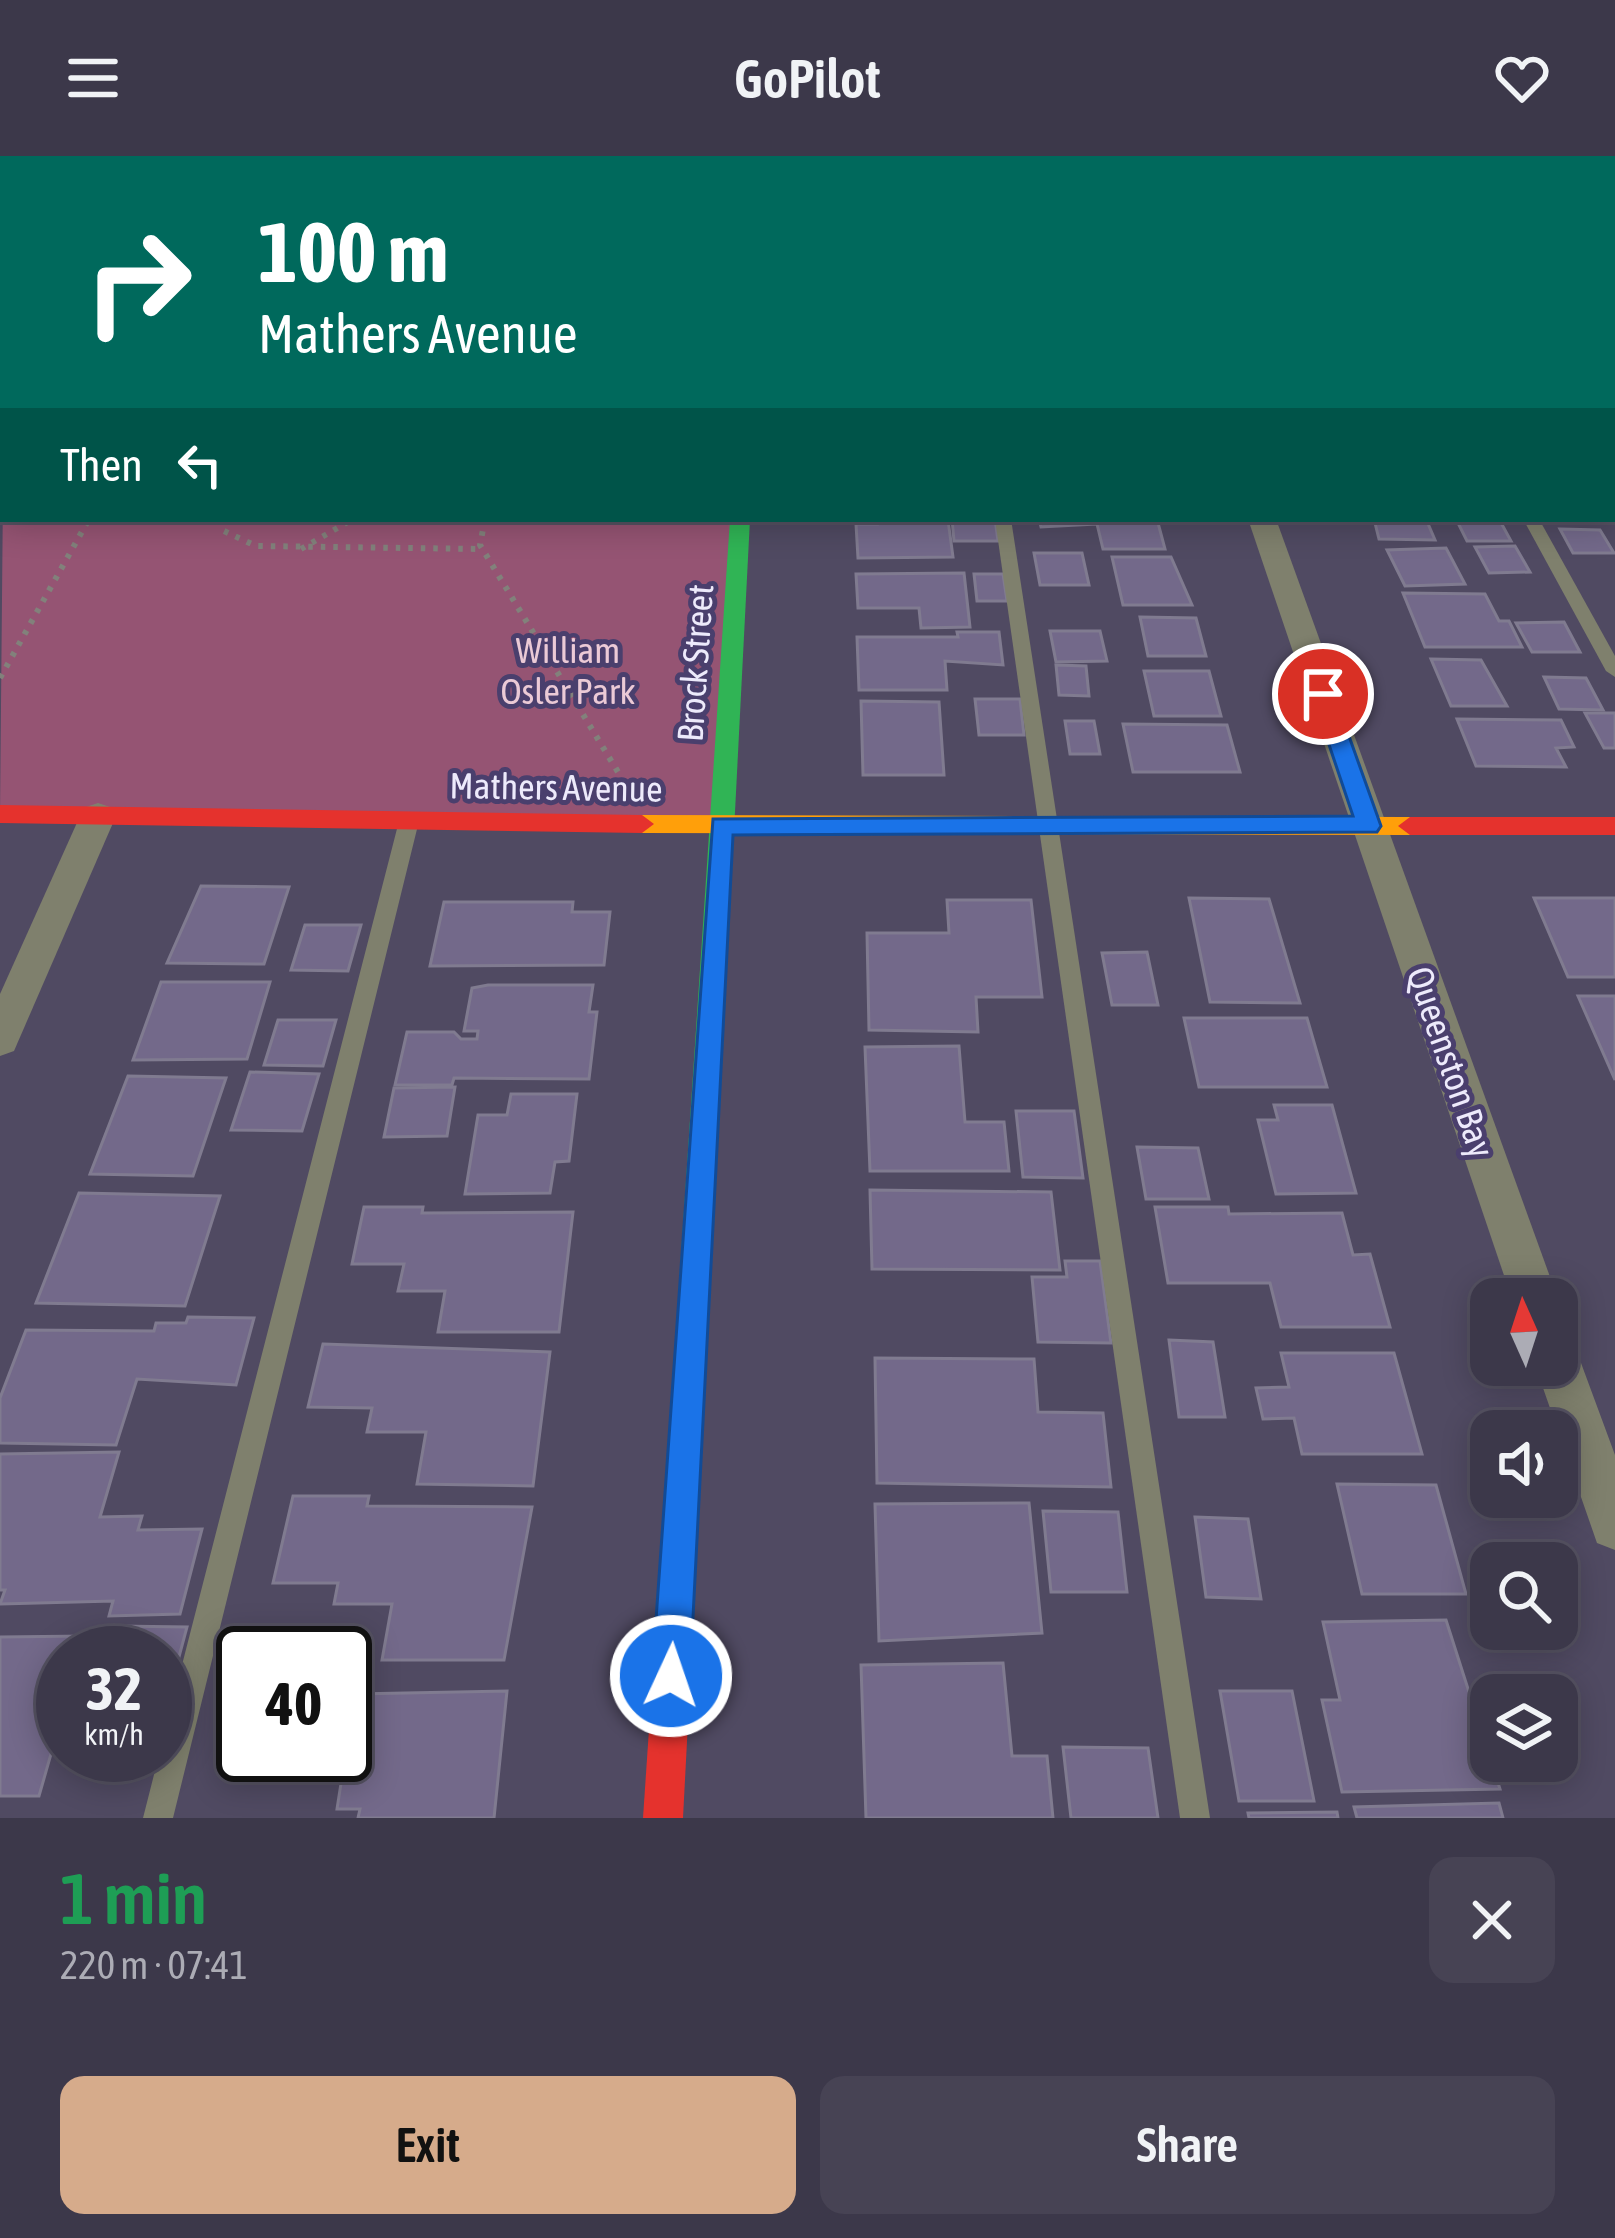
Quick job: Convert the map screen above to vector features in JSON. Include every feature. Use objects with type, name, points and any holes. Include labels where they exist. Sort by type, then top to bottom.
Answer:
[{"type":"street","name":"Brock Street","points":[[663,1818],[740,522]]},
{"type":"street","name":"Queenston Bay","points":[[1263,522],[1528,1278]]},
{"type":"street","name":"Mathers Avenue","points":[[0,814],[722,825],[1615,826]]},
{"type":"street","points":[[0,1039],[98,816]]},
{"type":"street","points":[[1566,1386],[1615,1525]]},
{"type":"lane","points":[[1003,522],[1195,1818]]},
{"type":"lane","points":[[1533,522],[1615,671]]},
{"type":"lane","points":[[158,1818],[409,820]]},
{"type":"path","points":[[0,678],[87,522]]},
{"type":"path","points":[[221,522],[224,531],[236,539],[297,552],[482,549]]},
{"type":"path","points":[[297,552],[348,522]]},
{"type":"path","points":[[485,522],[482,549],[621,777]]},
{"type":"green space","name":"William Osler Park","points":[[3,522],[740,522],[722,825],[0,814]]},
{"type":"building","points":[[948,522],[953,557],[858,558],[856,524]]},
{"type":"building","points":[[952,522],[995,522],[998,541],[954,541]]},
{"type":"building","points":[[1040,522],[1158,522],[1165,549],[1103,549],[1097,524],[1041,527]]},
{"type":"building","points":[[1375,522],[1427,522],[1435,540],[1379,539]]},
{"type":"building","points":[[1458,522],[1501,522],[1511,541],[1467,541]]},
{"type":"building","points":[[1560,529],[1600,530],[1614,553],[1573,553]]},
{"type":"building","points":[[1515,546],[1530,572],[1489,573],[1475,547]]},
{"type":"building","points":[[1446,548],[1465,584],[1405,586],[1387,550]]},
{"type":"building","points":[[1034,553],[1082,553],[1089,585],[1040,585]]},
{"type":"building","points":[[1112,557],[1171,557],[1192,605],[1123,605]]},
{"type":"building","points":[[964,573],[970,627],[921,628],[919,608],[858,608],[856,574]]},
{"type":"building","points":[[974,574],[1003,574],[1007,601],[977,601]]},
{"type":"building","points":[[1403,593],[1485,594],[1499,621],[1509,621],[1522,647],[1425,647]]},
{"type":"building","points":[[1140,617],[1196,618],[1206,656],[1148,656]]},
{"type":"building","points":[[1564,622],[1580,652],[1532,652],[1516,623]]},
{"type":"building","points":[[1050,631],[1100,631],[1107,661],[1056,662]]},
{"type":"building","points":[[957,632],[999,632],[1003,665],[945,661],[947,690],[859,690],[857,637],[958,637]]},
{"type":"building","points":[[1431,659],[1481,660],[1507,706],[1451,706]]},
{"type":"building","points":[[1056,665],[1086,666],[1089,696],[1059,695]]},
{"type":"building","points":[[1144,671],[1209,671],[1221,716],[1154,716]]},
{"type":"building","points":[[1544,677],[1586,678],[1603,710],[1559,709]]},
{"type":"building","points":[[975,699],[1020,699],[1024,735],[979,735]]},
{"type":"building","points":[[861,701],[939,702],[944,775],[863,775]]},
{"type":"building","points":[[1585,713],[1615,713],[1615,748],[1604,748]]},
{"type":"building","points":[[1457,719],[1561,720],[1574,747],[1556,748],[1566,767],[1476,766]]},
{"type":"building","points":[[1065,721],[1094,721],[1100,754],[1070,754]]},
{"type":"building","points":[[1123,724],[1227,725],[1240,772],[1133,772]]},
{"type":"building","points":[[201,886],[289,887],[264,964],[167,963]]},
{"type":"building","points":[[1189,898],[1269,899],[1300,1003],[1210,1002]]},
{"type":"building","points":[[1534,898],[1615,898],[1615,977],[1568,977]]},
{"type":"building","points":[[947,900],[1031,900],[1042,997],[976,997],[978,1032],[869,1030],[867,933],[949,933]]},
{"type":"building","points":[[444,902],[573,902],[572,912],[610,912],[604,965],[430,966]]},
{"type":"building","points":[[305,925],[361,925],[348,971],[291,970]]},
{"type":"building","points":[[1147,952],[1158,1005],[1112,1005],[1102,953]]},
{"type":"building","points":[[161,982],[270,982],[247,1059],[133,1060]]},
{"type":"building","points":[[593,985],[589,1012],[597,1012],[589,1079],[454,1078],[452,1085],[395,1085],[407,1032],[454,1032],[461,1039],[477,1039],[478,1031],[464,1031],[472,988]]},
{"type":"building","points":[[1578,996],[1615,996],[1615,1080]]},
{"type":"building","points":[[1184,1018],[1307,1018],[1327,1087],[1199,1087]]},
{"type":"building","points":[[278,1020],[336,1020],[323,1066],[264,1065]]},
{"type":"building","points":[[959,1046],[965,1122],[1004,1122],[1009,1171],[870,1171],[865,1047]]},
{"type":"building","points":[[250,1072],[319,1074],[302,1131],[231,1130]]},
{"type":"building","points":[[128,1076],[226,1078],[193,1176],[90,1174]]},
{"type":"building","points":[[455,1087],[447,1136],[384,1137],[394,1088]]},
{"type":"building","points":[[511,1094],[577,1094],[569,1161],[555,1162],[550,1193],[465,1194],[478,1115],[507,1115]]},
{"type":"building","points":[[1274,1105],[1332,1105],[1356,1193],[1276,1194],[1258,1120],[1278,1120]]},
{"type":"building","points":[[1016,1111],[1074,1111],[1083,1178],[1023,1177]]},
{"type":"building","points":[[1137,1147],[1198,1148],[1209,1199],[1146,1199]]},
{"type":"building","points":[[870,1190],[1051,1192],[1060,1270],[872,1269]]},
{"type":"building","points":[[79,1193],[220,1196],[185,1306],[36,1303]]},
{"type":"building","points":[[364,1207],[423,1207],[422,1213],[573,1212],[559,1332],[438,1332],[445,1291],[398,1291],[404,1264],[352,1264]]},
{"type":"building","points":[[1155,1207],[1228,1207],[1229,1214],[1342,1213],[1353,1255],[1370,1254],[1390,1327],[1281,1327],[1270,1283],[1168,1283]]},
{"type":"building","points":[[1065,1261],[1100,1261],[1111,1343],[1038,1342],[1032,1277],[1067,1277]]},
{"type":"building","points":[[188,1317],[254,1318],[236,1385],[137,1379],[116,1445],[0,1443],[0,1398],[26,1330],[154,1331],[156,1323],[186,1323]]},
{"type":"building","points":[[1169,1340],[1213,1342],[1225,1417],[1179,1417]]},
{"type":"building","points":[[323,1344],[550,1352],[533,1486],[417,1484],[426,1432],[367,1432],[372,1408],[308,1407]]},
{"type":"building","points":[[1281,1353],[1394,1353],[1422,1454],[1302,1454],[1294,1418],[1263,1419],[1256,1388],[1289,1387]]},
{"type":"building","points":[[875,1358],[1034,1359],[1038,1412],[1103,1413],[1111,1487],[877,1483]]},
{"type":"building","points":[[119,1452],[100,1517],[142,1516],[138,1530],[202,1529],[180,1614],[109,1616],[113,1601],[0,1604],[5,1590],[0,1590],[0,1454]]},
{"type":"building","points":[[1337,1484],[1436,1485],[1466,1594],[1362,1594]]},
{"type":"building","points":[[293,1496],[369,1496],[367,1506],[532,1507],[504,1660],[382,1660],[392,1604],[334,1604],[338,1583],[273,1583]]},
{"type":"building","points":[[1029,1503],[1042,1633],[879,1641],[875,1504]]},
{"type":"building","points":[[1043,1511],[1118,1512],[1127,1592],[1051,1592]]},
{"type":"building","points":[[1195,1517],[1248,1519],[1261,1599],[1206,1597]]},
{"type":"building","points":[[1446,1620],[1470,1695],[1470,1782],[1498,1782],[1500,1789],[1342,1792],[1322,1700],[1340,1700],[1323,1622]]},
{"type":"building","points":[[0,1637],[36,1637],[36,1782],[43,1782],[39,1796],[0,1796]]},
{"type":"building","points":[[1003,1663],[1012,1756],[1047,1756],[1053,1818],[866,1818],[861,1665]]},
{"type":"building","points":[[507,1691],[494,1818],[358,1818],[360,1809],[337,1809],[341,1782],[372,1782],[372,1694]]},
{"type":"building","points":[[1220,1691],[1292,1691],[1314,1801],[1239,1801]]},
{"type":"building","points":[[1063,1747],[1148,1748],[1158,1818],[1071,1818]]},
{"type":"building","points":[[1499,1803],[1503,1818],[1357,1818],[1354,1807]]},
{"type":"building","points":[[1337,1812],[1338,1818],[1249,1818],[1248,1813]]},
{"type":"traffic: fast","points":[[694,1300],[740,522]]},
{"type":"traffic: slow","points":[[642,824],[1410,826]]},
{"type":"traffic: jam","points":[[0,814],[642,824]]},
{"type":"traffic: jam","points":[[1410,826],[1615,826]]},
{"type":"traffic: jam","points":[[663,1818],[694,1300]]},
{"type":"route","points":[[671,1676],[722,825],[1368,826],[1323,694]]}]
